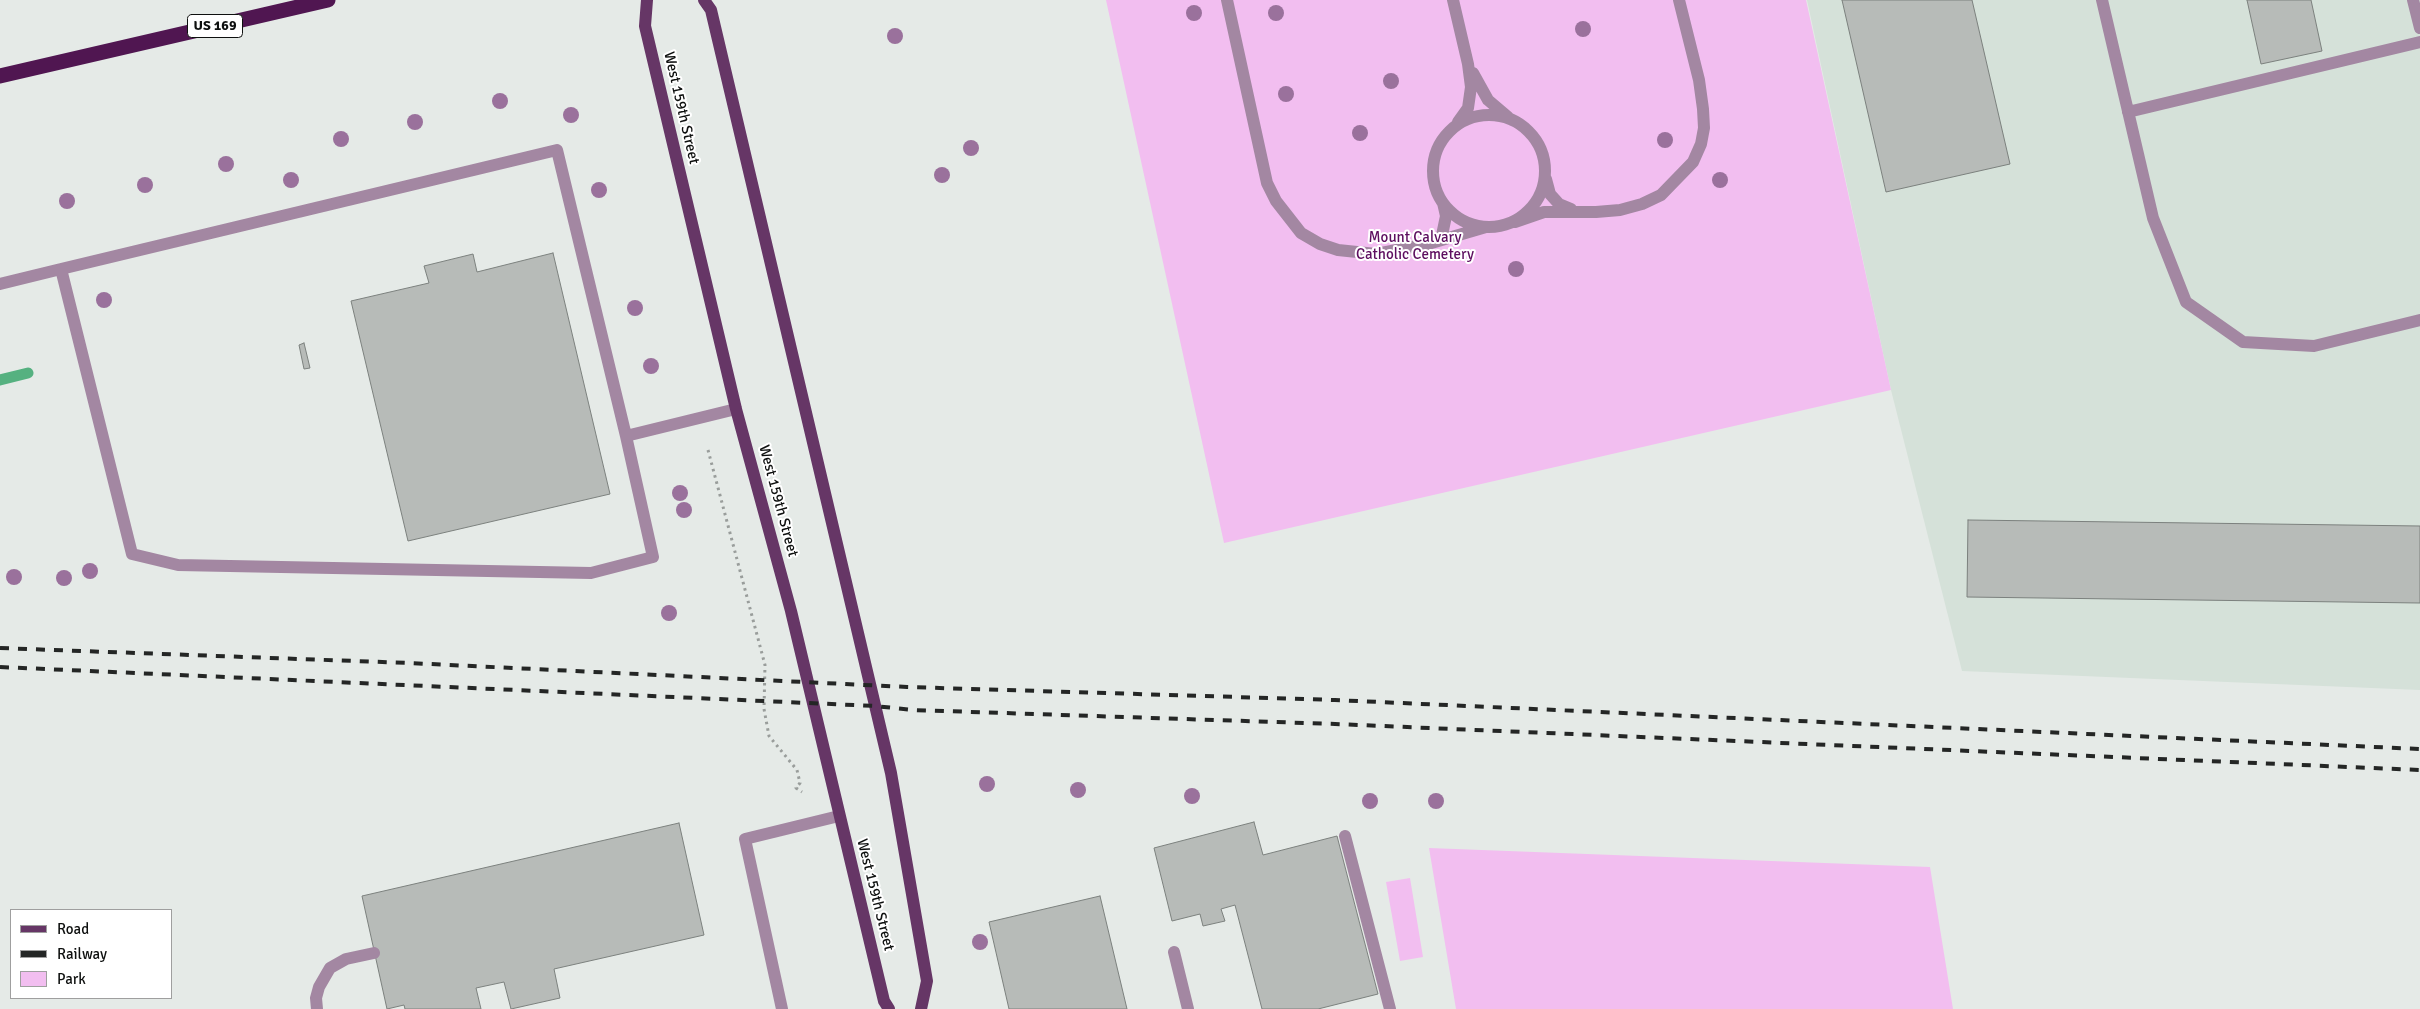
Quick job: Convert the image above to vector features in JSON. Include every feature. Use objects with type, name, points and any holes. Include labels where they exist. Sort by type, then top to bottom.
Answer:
[{"type":"highway","name":"US 169","points":[[0,76],[328,0]]},
{"type":"main road","name":"West 159th Street","points":[[647,0],[645,26],[736,408],[791,610],[884,1001],[889,1009]]},
{"type":"main road","points":[[704,0],[711,10],[891,773],[927,980],[921,1009]]},
{"type":"street","points":[[1227,0],[1267,183],[1276,201],[1301,233],[1320,244],[1355,253],[1376,254],[1441,240],[1486,227]]},
{"type":"street","points":[[1453,0],[1468,64],[1471,87],[1468,108],[1443,139],[1436,155],[1433,172],[1436,189],[1443,202],[1458,219],[1476,226],[1496,228],[1544,212],[1574,210],[1596,212],[1620,210],[1642,204],[1661,194],[1693,162],[1701,144],[1704,128],[1703,109],[1699,80],[1679,0]]},
{"type":"street","points":[[2102,0],[2153,218],[2186,302],[2243,342],[2314,346],[2420,320]]},
{"type":"street","points":[[2413,0],[2420,28]]},
{"type":"street","points":[[2128,112],[2420,42]]},
{"type":"street","points":[[1468,64],[1488,100],[1512,120]]},
{"type":"street","points":[[1455,126],[1470,118],[1488,115],[1521,124],[1535,138],[1544,155],[1545,178],[1550,194],[1559,204],[1574,210]]},
{"type":"street","points":[[0,284],[61,269],[557,150],[653,556],[591,573],[178,565],[132,554],[61,269]]},
{"type":"street","points":[[1515,222],[1530,210],[1541,194],[1545,178]]},
{"type":"street","points":[[1441,240],[1446,216],[1443,202]]},
{"type":"street","points":[[626,436],[736,408]]},
{"type":"street","points":[[782,1009],[745,839],[839,816]]},
{"type":"street","points":[[1345,836],[1390,1009]]},
{"type":"street","points":[[1174,952],[1188,1009]]},
{"type":"street","points":[[317,1009],[316,998],[319,987],[330,968],[346,959],[374,953]]},
{"type":"path","points":[[708,450],[764,665],[764,709],[769,736],[797,770],[800,782],[796,788],[802,792]]},
{"type":"shaded area","points":[[1807,0],[2420,0],[2420,690],[1962,671],[1891,390]]},
{"type":"green space","name":"Mount Calvary Catholic Cemetery","points":[[1106,0],[1806,0],[1891,390],[1224,543]]},
{"type":"green space","points":[[1429,848],[1930,867],[1953,1009],[1456,1009]]},
{"type":"green space","points":[[1410,878],[1423,957],[1400,961],[1386,882]]},
{"type":"building","points":[[1842,0],[1972,0],[2010,164],[1886,192]]},
{"type":"building","points":[[2247,0],[2311,0],[2322,51],[2261,64]]},
{"type":"building","points":[[553,253],[610,494],[408,541],[351,301],[429,283],[424,266],[473,254],[477,272]]},
{"type":"building","points":[[304,343],[310,368],[304,369],[299,345]]},
{"type":"building","points":[[1968,520],[2420,526],[2420,603],[1967,597]]},
{"type":"building","points":[[1254,822],[1263,855],[1337,836],[1378,994],[1318,1009],[1262,1009],[1235,905],[1221,909],[1225,921],[1203,926],[1200,914],[1172,921],[1154,848]]},
{"type":"building","points":[[679,823],[704,935],[554,969],[560,998],[511,1009],[504,982],[476,988],[481,1009],[405,1009],[404,1005],[387,1009],[362,896]]},
{"type":"building","points":[[1100,896],[1127,1009],[1009,1009],[989,922]]},
{"type":"waterway","points":[[0,380],[28,373]]},
{"type":"railway","points":[[0,648],[409,663],[907,687],[1335,700],[2420,749]]},
{"type":"railway","points":[[0,667],[875,706],[913,710],[1335,724],[2420,770]]}]
